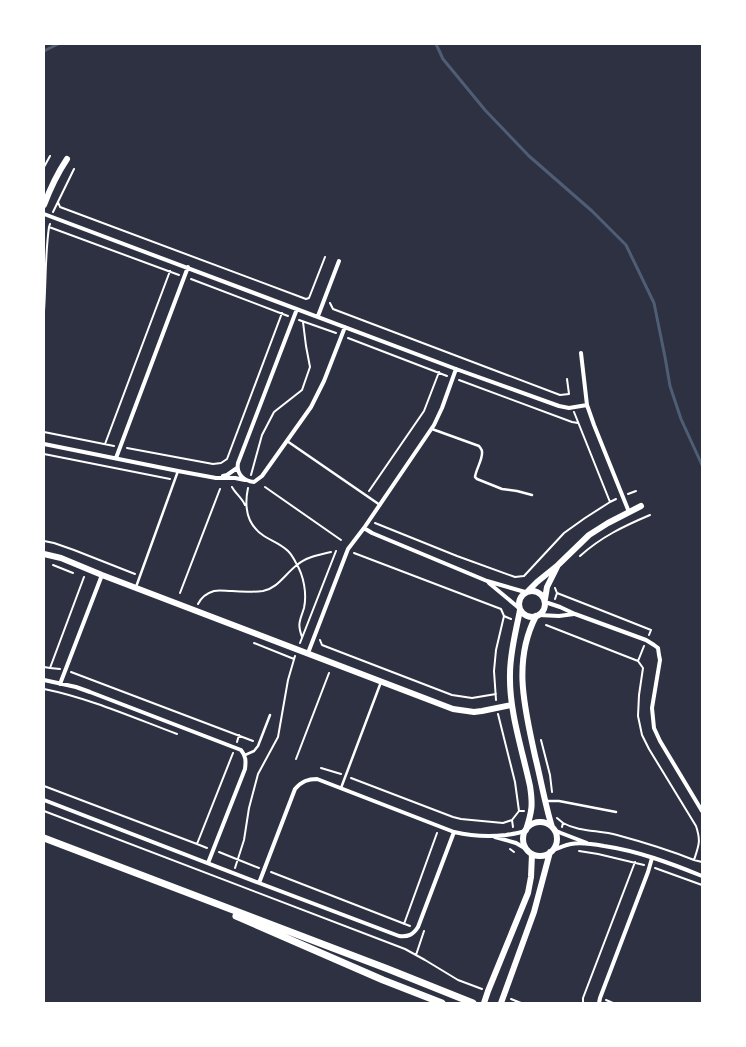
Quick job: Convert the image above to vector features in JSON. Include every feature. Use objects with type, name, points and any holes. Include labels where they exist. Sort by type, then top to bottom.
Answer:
[{"type":"main road","points":[[44,838],[473,1003]]},
{"type":"main road","points":[[148,877],[383,980],[442,1003]]},
{"type":"street","points":[[44,205],[57,174],[66,159]]},
{"type":"street","points":[[44,214],[456,369],[559,406],[572,408],[587,405]]},
{"type":"street","points":[[318,316],[339,261]]},
{"type":"street","points":[[116,458],[188,267]]},
{"type":"street","points":[[216,478],[226,475],[237,468],[297,309]]},
{"type":"street","points":[[44,444],[216,478],[234,478],[254,482],[262,476],[311,407],[324,381],[345,327]]},
{"type":"street","points":[[581,353],[587,405],[629,512]]},
{"type":"street","points":[[308,653],[348,549],[380,505],[431,428],[442,408],[456,369]]},
{"type":"street","points":[[237,468],[240,475],[248,481]]},
{"type":"street","points":[[484,1003],[528,893],[531,877],[530,852],[525,846],[524,836],[532,808],[532,798],[511,705],[510,673],[512,652],[520,609],[518,604],[519,599],[589,536],[608,523],[641,506]]},
{"type":"street","points":[[364,528],[372,534],[487,581],[527,591],[533,590],[540,593],[545,600],[575,614],[654,644],[658,648],[660,660],[652,708],[654,728],[660,741],[702,811]]},
{"type":"street","points":[[44,554],[61,558],[452,709],[474,712],[511,705]]},
{"type":"street","points":[[502,1000],[534,912],[552,851],[557,840],[545,802],[524,702],[522,669],[524,654],[532,625],[537,616],[544,610],[548,587],[558,565]]},
{"type":"street","points":[[60,684],[102,575]]},
{"type":"street","points":[[487,581],[527,616],[559,616],[575,614]]},
{"type":"street","points":[[44,680],[90,692],[241,750],[245,755],[245,769],[208,863]]},
{"type":"street","points":[[259,883],[296,789],[300,783],[311,779],[318,779],[454,832],[493,836],[526,831],[529,826],[538,822],[544,822],[562,834],[589,844]]},
{"type":"street","points":[[44,800],[399,936],[411,935],[417,929],[454,832]]},
{"type":"street","points":[[493,836],[516,844],[530,852],[542,856],[570,844],[589,844],[630,851],[668,862],[702,876]]},
{"type":"street","points":[[599,1003],[652,858]]},
{"type":"lane","points":[[431,428],[479,446],[482,449],[483,453],[475,477],[477,480],[502,489],[532,495]]},
{"type":"lane","points":[[287,441],[380,505]]},
{"type":"lane","points":[[136,588],[178,471]]},
{"type":"lane","points":[[341,788],[381,681]]},
{"type":"lane","points":[[245,755],[254,751],[259,743],[270,715]]},
{"type":"lane","points":[[545,802],[559,801],[616,812]]},
{"type":"path","points":[[44,167],[50,156]]},
{"type":"path","points":[[47,197],[58,202],[60,207],[306,299],[309,298],[325,257]]},
{"type":"path","points":[[44,311],[49,227]]},
{"type":"path","points":[[105,444],[170,272]]},
{"type":"path","points":[[330,302],[333,309],[560,395],[569,394],[567,379]]},
{"type":"path","points":[[246,506],[248,481],[262,435],[274,412],[302,390],[310,367],[303,321],[306,312]]},
{"type":"path","points":[[44,432],[213,464],[221,463],[227,459],[282,313]]},
{"type":"path","points":[[366,495],[424,412],[439,372]]},
{"type":"path","points":[[459,380],[578,424]]},
{"type":"path","points":[[572,408],[610,502]]},
{"type":"path","points":[[44,454],[175,481]]},
{"type":"path","points":[[232,487],[242,499],[246,506],[250,521],[256,529],[264,536],[288,551],[297,564],[303,579],[305,595],[304,608],[299,624],[302,637]]},
{"type":"path","points":[[265,487],[341,540]]},
{"type":"path","points":[[180,593],[220,489]]},
{"type":"path","points":[[368,531],[374,523],[515,577],[524,576],[564,533],[610,502],[636,491]]},
{"type":"path","points":[[579,557],[589,548],[621,527],[650,515]]},
{"type":"path","points":[[44,541],[54,543],[132,572],[139,577]]},
{"type":"path","points":[[345,556],[351,558],[357,547]]},
{"type":"path","points":[[195,610],[200,600],[214,591],[261,591],[269,589],[275,586],[297,564],[314,556],[331,552]]},
{"type":"path","points":[[228,881],[233,873],[244,840],[249,808],[258,774],[278,737],[288,680],[298,649],[336,552]]},
{"type":"path","points":[[354,553],[501,609],[504,616]]},
{"type":"path","points":[[44,667],[50,668],[84,577]]},
{"type":"path","points":[[314,638],[319,639],[322,645],[452,695],[472,698],[496,694]]},
{"type":"path","points":[[638,661],[643,668],[638,716],[642,735],[696,826],[700,836],[699,845],[694,860]]},
{"type":"path","points":[[71,672],[259,743]]},
{"type":"path","points":[[296,759],[329,673]]},
{"type":"path","points":[[44,689],[91,702],[180,735]]},
{"type":"path","points":[[198,844],[239,735]]},
{"type":"path","points":[[321,768],[453,817],[503,823],[512,820],[515,833]]},
{"type":"path","points":[[44,786],[238,859],[417,929]]},
{"type":"path","points":[[44,811],[405,949],[416,954],[458,980],[488,991]]},
{"type":"path","points":[[563,823],[577,828],[616,835],[665,849],[702,862]]},
{"type":"path","points":[[404,924],[437,833]]},
{"type":"path","points":[[576,850],[650,866],[702,885]]},
{"type":"path","points":[[583,1003],[583,998],[635,862]]},
{"type":"path","points":[[416,954],[427,925]]},
{"type":"path","points":[[502,1000],[521,1003]]},
{"type":"waterway","points":[[44,51],[58,44]]},
{"type":"waterway","points":[[436,44],[443,59],[485,110],[529,156],[592,211],[626,245],[654,303],[670,386],[681,419],[702,465]]}]
